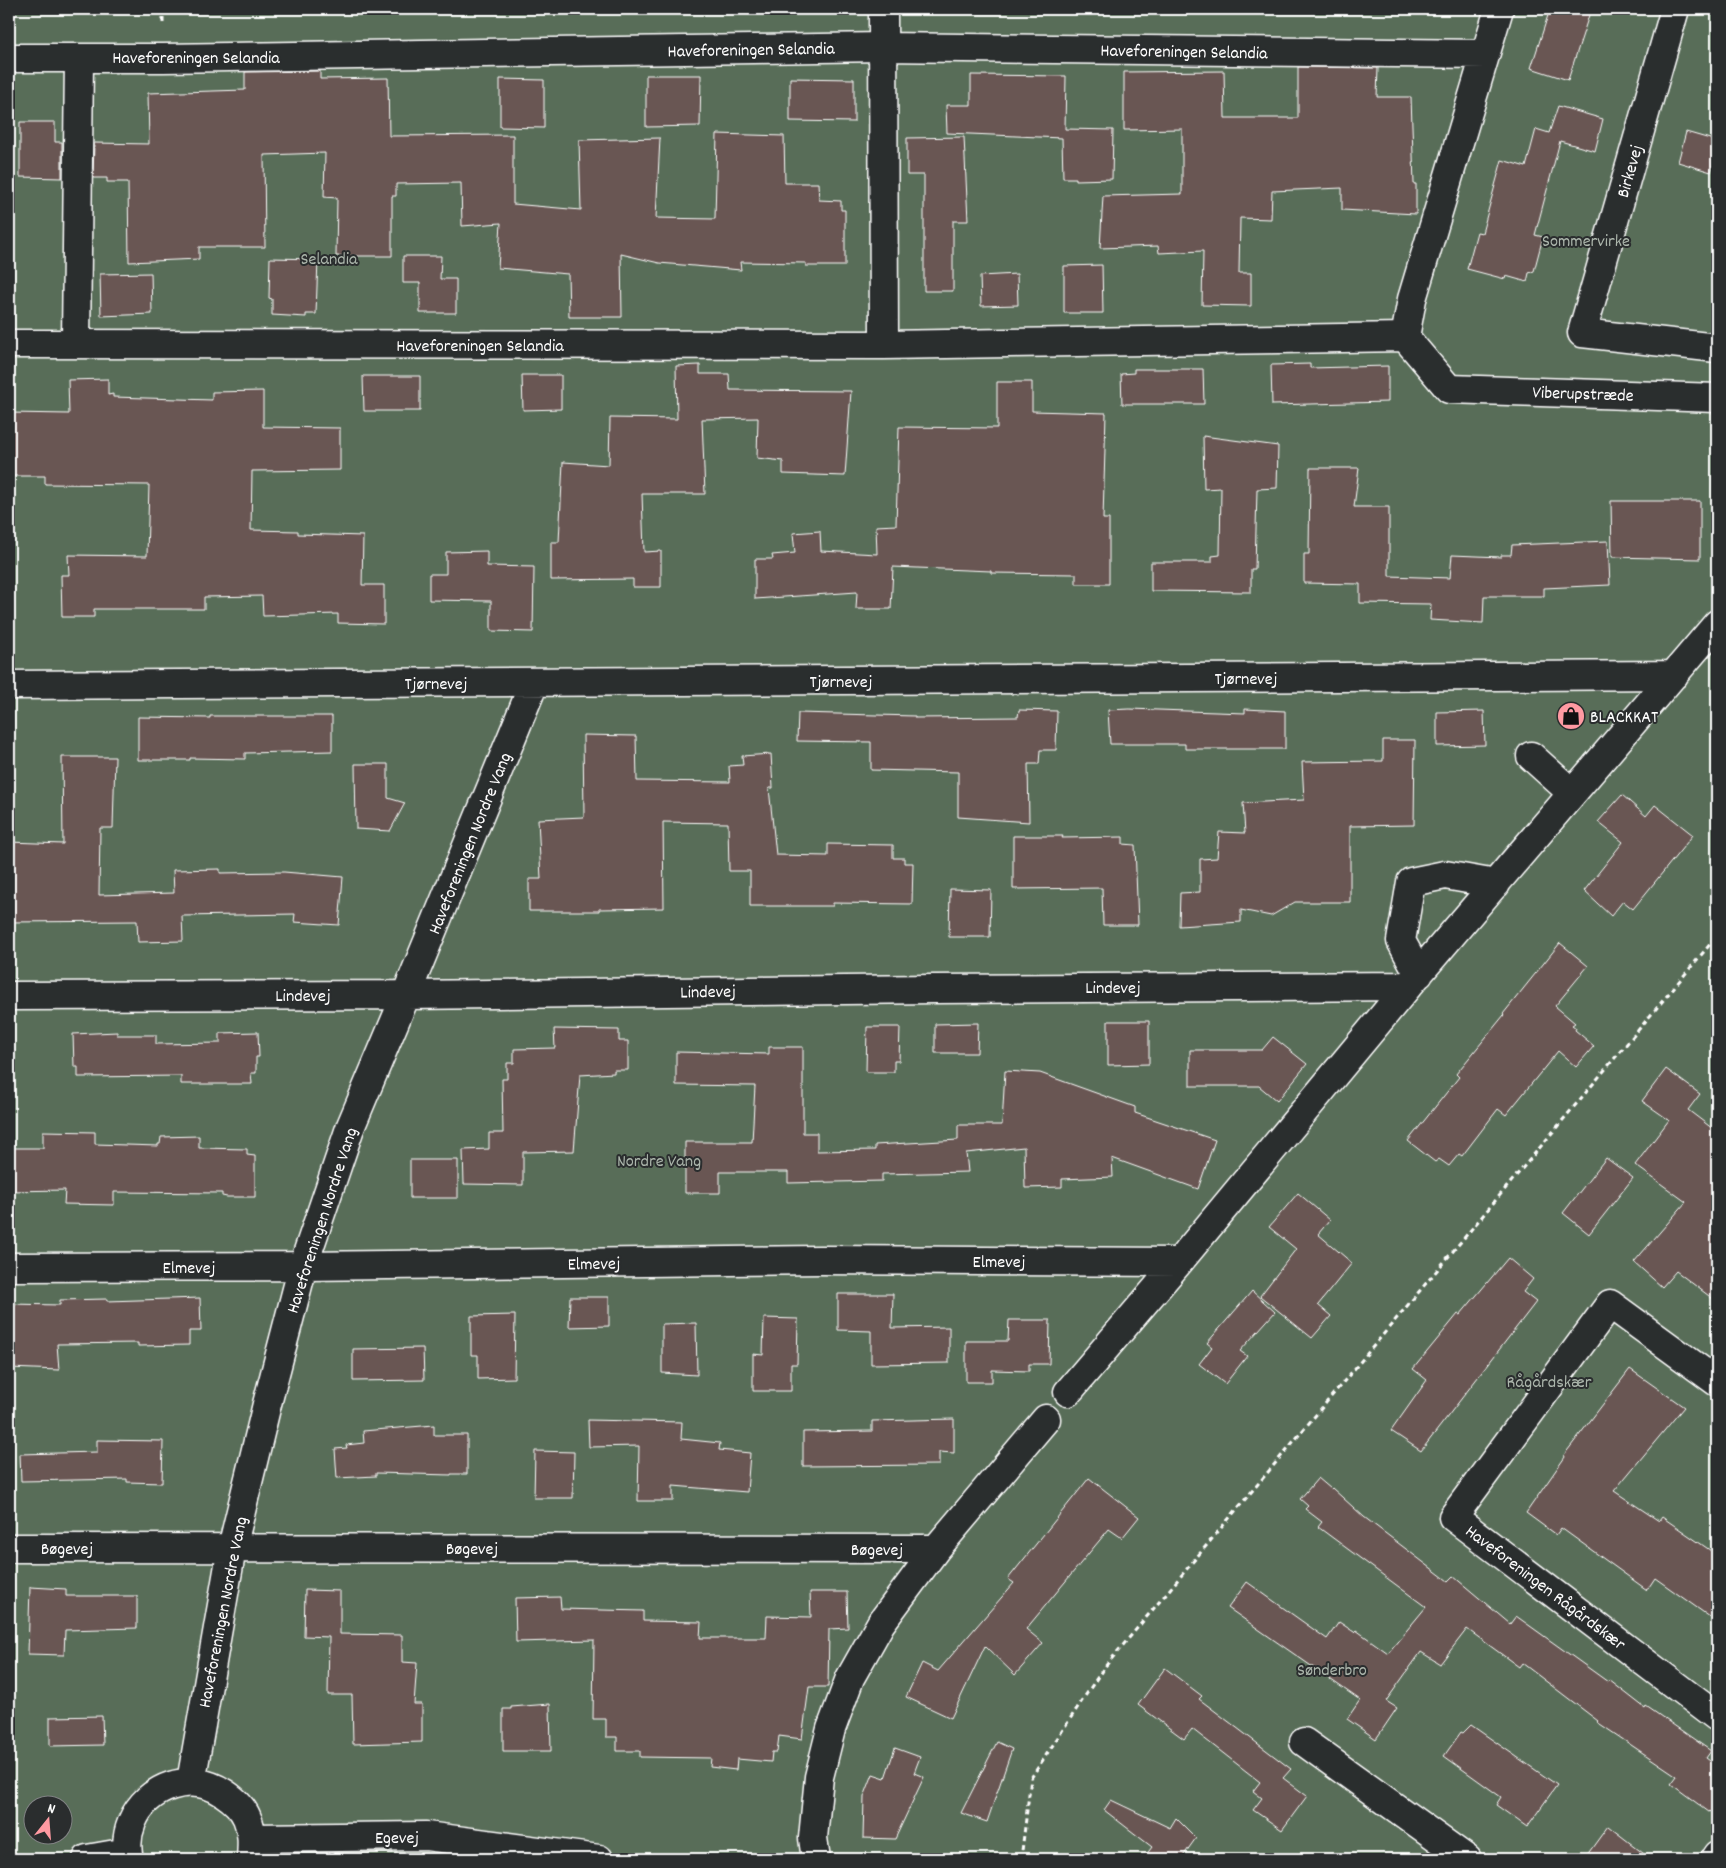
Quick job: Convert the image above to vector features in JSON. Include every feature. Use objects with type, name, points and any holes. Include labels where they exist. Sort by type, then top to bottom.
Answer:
[{"type":"street","points":[[883,9],[884,345]]},
{"type":"street","points":[[1405,337],[1412,300],[1499,9]]},
{"type":"street","name":"Birkevej","points":[[1675,9],[1582,334],[1717,348]]},
{"type":"street","name":"Haveforeningen Selandia","points":[[9,58],[183,58],[883,47],[1486,54]]},
{"type":"street","points":[[76,344],[79,58]]},
{"type":"street","name":"Haveforeningen Selandia","points":[[9,344],[884,345],[1405,337]]},
{"type":"street","name":"Viberupstræde","points":[[1405,337],[1449,389],[1717,398]]},
{"type":"street","points":[[1068,1392],[1179,1262],[1413,980],[1717,624]]},
{"type":"street","name":"Tjørnevej","points":[[9,685],[1674,675]]},
{"type":"street","name":"Haveforeningen Nordre Vang","points":[[192,1782],[232,1548],[303,1266],[350,1128],[534,683]]},
{"type":"street","points":[[1532,756],[1572,793]]},
{"type":"street","points":[[1413,980],[1400,941],[1411,882],[1445,875],[1496,884]]},
{"type":"street","name":"Lindevej","points":[[9,996],[406,995],[1413,980]]},
{"type":"street","name":"Elmevej","points":[[9,1266],[303,1266],[820,1260],[1179,1262]]},
{"type":"street","name":"Haveforeningen Rågårdskær","points":[[1717,1382],[1610,1304],[1453,1517],[1717,1717]]},
{"type":"street","points":[[816,1859],[813,1838],[820,1777],[831,1729],[846,1687],[881,1623],[936,1549],[1046,1419]]},
{"type":"street","name":"Bøgevej","points":[[9,1548],[936,1549]]},
{"type":"street","points":[[1304,1742],[1467,1859]]},
{"type":"street","points":[[87,1859],[128,1856],[128,1831],[137,1811],[151,1795],[170,1785],[192,1782],[214,1787],[232,1799],[246,1816],[252,1849]]},
{"type":"street","name":"Egevej","points":[[252,1849],[426,1836],[599,1859]]},
{"type":"path","points":[[1021,1859],[1031,1778],[1103,1669],[1717,936]]},
{"type":"green space","name":"Nordre Vang","points":[[9,9],[1717,9],[1717,1859],[9,1859]]},
{"type":"building","points":[[1550,9],[1591,9],[1568,80],[1531,68]]},
{"type":"building","points":[[1298,67],[1378,68],[1377,97],[1411,97],[1416,214],[1342,210],[1342,188],[1272,191],[1271,219],[1240,218],[1239,273],[1251,273],[1251,306],[1202,305],[1203,251],[1159,253],[1158,246],[1100,248],[1103,196],[1182,194],[1182,129],[1124,130],[1124,72],[1224,71],[1225,118],[1298,118]]},
{"type":"building","points":[[320,71],[320,79],[388,78],[389,136],[513,135],[513,204],[581,210],[579,140],[660,138],[656,218],[715,219],[717,134],[784,136],[785,183],[818,183],[819,200],[841,201],[841,210],[845,210],[845,266],[806,266],[806,263],[740,262],[741,270],[659,263],[621,254],[622,317],[569,317],[568,274],[498,268],[501,223],[462,226],[461,183],[396,184],[396,196],[392,196],[392,256],[336,256],[337,198],[324,197],[325,153],[264,155],[265,247],[199,247],[199,259],[129,262],[128,182],[107,182],[107,178],[93,178],[94,143],[149,144],[148,93],[245,90],[245,72]]},
{"type":"building","points":[[646,75],[701,75],[700,126],[646,127]]},
{"type":"building","points":[[971,75],[1066,76],[1065,129],[1113,130],[1112,179],[1076,180],[1076,178],[1063,178],[1062,138],[947,133],[946,105],[971,105]]},
{"type":"building","points":[[790,78],[854,79],[854,122],[790,121]]},
{"type":"building","points":[[500,79],[544,80],[544,128],[500,127]]},
{"type":"building","points":[[1558,106],[1603,119],[1595,151],[1560,141],[1535,235],[1543,237],[1534,271],[1529,273],[1527,282],[1506,276],[1505,279],[1467,269],[1477,232],[1482,233],[1502,160],[1526,167],[1536,129],[1549,133]]},
{"type":"building","points":[[20,122],[55,122],[55,142],[62,142],[62,178],[20,177]]},
{"type":"building","points":[[1686,132],[1717,141],[1717,150],[1711,172],[1678,162]]},
{"type":"building","points":[[964,137],[968,221],[953,221],[953,291],[924,291],[924,175],[907,175],[907,138]]},
{"type":"building","points":[[403,256],[441,256],[440,279],[456,279],[456,313],[420,313],[420,283],[403,283]]},
{"type":"building","points":[[270,258],[318,259],[316,314],[306,314],[306,317],[272,315],[272,299],[269,298]]},
{"type":"building","points":[[1102,265],[1103,313],[1064,313],[1064,266]]},
{"type":"building","points":[[151,273],[152,314],[101,316],[100,274]]},
{"type":"building","points":[[1017,274],[1018,305],[981,306],[980,276]]},
{"type":"building","points":[[1310,364],[1310,368],[1388,366],[1388,402],[1272,405],[1271,365]]},
{"type":"building","points":[[700,365],[700,374],[729,374],[730,390],[851,391],[845,476],[783,474],[783,461],[757,458],[758,418],[702,419],[705,494],[642,494],[644,552],[661,551],[661,587],[633,587],[633,579],[551,580],[551,542],[559,542],[563,462],[609,465],[610,418],[677,419],[676,366]]},
{"type":"building","points":[[1134,369],[1203,369],[1204,404],[1122,404],[1121,374],[1134,373]]},
{"type":"building","points":[[522,375],[561,375],[561,409],[523,410]]},
{"type":"building","points":[[363,376],[420,376],[420,411],[364,411]]},
{"type":"building","points":[[108,379],[108,395],[113,394],[113,397],[212,400],[212,392],[263,391],[263,427],[340,428],[340,470],[252,471],[251,530],[298,531],[298,534],[363,536],[362,585],[384,585],[384,624],[338,623],[338,614],[263,616],[262,596],[204,597],[204,609],[94,609],[94,617],[62,617],[61,575],[69,575],[68,555],[147,556],[149,485],[45,484],[45,476],[10,476],[9,413],[69,414],[68,380]]},
{"type":"building","points":[[997,382],[1032,382],[1032,411],[1106,413],[1103,519],[1109,519],[1109,584],[1076,584],[1076,574],[991,573],[991,571],[893,567],[891,609],[856,609],[857,592],[755,599],[755,559],[773,559],[772,555],[795,553],[793,533],[820,531],[821,551],[877,554],[876,526],[896,525],[899,427],[997,428]]},
{"type":"building","points":[[1203,436],[1278,446],[1277,488],[1257,489],[1255,569],[1251,569],[1251,592],[1151,591],[1151,562],[1212,562],[1212,556],[1220,555],[1221,488],[1204,489]]},
{"type":"building","points":[[1310,468],[1359,468],[1354,507],[1389,507],[1389,576],[1450,578],[1452,555],[1501,557],[1501,555],[1511,555],[1512,545],[1608,541],[1610,585],[1544,588],[1544,596],[1484,596],[1483,623],[1430,620],[1431,604],[1360,603],[1360,584],[1304,583],[1304,554],[1309,554]]},
{"type":"building","points":[[1611,501],[1700,501],[1700,559],[1612,557]]},
{"type":"building","points":[[487,551],[487,566],[534,567],[533,632],[491,631],[491,601],[429,600],[429,574],[446,574],[446,552]]},
{"type":"building","points":[[1245,709],[1285,711],[1285,749],[1185,749],[1185,744],[1110,744],[1108,710],[1245,713]]},
{"type":"building","points":[[1019,710],[1057,711],[1056,750],[1040,750],[1039,764],[1028,764],[1029,822],[958,817],[958,772],[871,770],[871,742],[797,741],[798,713],[915,716],[915,718],[1018,717]]},
{"type":"building","points":[[1484,711],[1485,745],[1437,746],[1437,712]]},
{"type":"building","points":[[210,716],[332,716],[332,751],[245,753],[245,759],[190,758],[190,760],[138,760],[138,717],[210,718]]},
{"type":"building","points":[[583,735],[636,736],[637,781],[730,782],[729,766],[743,765],[742,756],[771,754],[773,788],[769,788],[776,855],[828,856],[828,844],[893,845],[893,858],[904,858],[904,863],[913,863],[912,904],[833,903],[833,906],[750,906],[750,871],[729,871],[728,823],[663,822],[664,908],[599,909],[599,911],[529,911],[529,879],[541,879],[538,819],[584,817]]},
{"type":"building","points":[[1383,740],[1415,740],[1414,825],[1350,826],[1350,902],[1295,902],[1271,916],[1241,910],[1241,922],[1179,926],[1180,893],[1200,892],[1200,859],[1217,858],[1219,832],[1245,833],[1243,803],[1304,800],[1302,762],[1383,761]]},
{"type":"building","points":[[62,757],[115,757],[113,828],[100,828],[99,895],[174,893],[173,870],[220,869],[220,873],[284,872],[343,877],[339,925],[294,922],[295,914],[182,916],[183,941],[138,942],[137,921],[9,922],[9,842],[63,844]]},
{"type":"building","points":[[355,764],[388,764],[388,798],[405,803],[390,831],[356,829]]},
{"type":"building","points":[[1622,795],[1646,816],[1655,805],[1693,835],[1633,909],[1623,901],[1611,916],[1584,891],[1623,842],[1598,822]]},
{"type":"building","points":[[1013,836],[1063,836],[1062,838],[1123,837],[1123,844],[1135,845],[1138,925],[1103,925],[1102,888],[1013,889]]},
{"type":"building","points":[[950,889],[991,890],[990,937],[949,937]]},
{"type":"building","points":[[1560,943],[1588,966],[1555,1006],[1575,1023],[1572,1025],[1576,1028],[1575,1030],[1594,1046],[1576,1067],[1558,1051],[1506,1115],[1498,1109],[1462,1156],[1459,1154],[1449,1166],[1439,1159],[1435,1162],[1408,1141],[1459,1077],[1456,1074]]},
{"type":"building","points":[[1108,1021],[1149,1021],[1149,1064],[1108,1065]]},
{"type":"building","points":[[978,1023],[977,1053],[935,1053],[935,1024]]},
{"type":"building","points":[[867,1027],[900,1027],[899,1061],[894,1061],[894,1072],[866,1072]]},
{"type":"building","points":[[554,1029],[619,1030],[619,1041],[628,1041],[628,1070],[614,1070],[614,1073],[580,1075],[574,1151],[523,1152],[523,1185],[464,1184],[463,1150],[489,1149],[489,1133],[503,1133],[502,1079],[507,1079],[507,1063],[514,1063],[514,1049],[555,1048]]},
{"type":"building","points":[[117,1032],[117,1035],[156,1035],[156,1044],[220,1043],[220,1033],[258,1032],[259,1057],[256,1057],[256,1073],[251,1073],[252,1084],[181,1084],[181,1076],[78,1077],[78,1067],[74,1067],[73,1034]]},
{"type":"building","points":[[1273,1037],[1307,1064],[1277,1101],[1259,1086],[1190,1086],[1190,1050],[1262,1050]]},
{"type":"building","points":[[769,1047],[803,1047],[803,1133],[817,1133],[817,1151],[875,1150],[875,1145],[958,1140],[958,1125],[1002,1125],[1005,1071],[1040,1073],[1135,1107],[1135,1113],[1215,1140],[1198,1189],[1112,1158],[1113,1177],[1062,1179],[1062,1187],[1025,1188],[1024,1147],[966,1153],[968,1172],[882,1174],[882,1181],[788,1183],[788,1172],[720,1172],[720,1193],[685,1193],[685,1142],[752,1142],[755,1086],[676,1085],[676,1052],[769,1054]]},
{"type":"building","points":[[1666,1069],[1700,1094],[1688,1110],[1717,1132],[1717,1302],[1676,1271],[1662,1287],[1634,1262],[1686,1202],[1635,1165],[1669,1120],[1642,1101]]},
{"type":"building","points":[[43,1131],[95,1132],[95,1144],[158,1146],[161,1137],[199,1136],[199,1148],[247,1149],[247,1155],[255,1156],[255,1197],[227,1197],[222,1196],[222,1193],[114,1192],[114,1205],[64,1204],[65,1190],[9,1191],[9,1148],[43,1148]]},
{"type":"building","points":[[1606,1158],[1633,1178],[1589,1234],[1563,1213]]},
{"type":"building","points":[[410,1160],[458,1160],[458,1198],[410,1198]]},
{"type":"building","points":[[1298,1193],[1330,1220],[1318,1234],[1352,1263],[1318,1305],[1331,1316],[1312,1338],[1260,1296],[1296,1249],[1269,1227]]},
{"type":"building","points":[[1508,1258],[1533,1279],[1523,1292],[1536,1302],[1421,1451],[1391,1431],[1427,1380],[1413,1369],[1458,1314],[1460,1315]]},
{"type":"building","points":[[1252,1291],[1275,1312],[1240,1351],[1247,1356],[1225,1384],[1199,1364],[1212,1347],[1207,1343]]},
{"type":"building","points":[[838,1294],[893,1294],[892,1328],[949,1327],[949,1363],[871,1364],[871,1331],[838,1330]]},
{"type":"building","points":[[570,1297],[609,1297],[609,1326],[569,1327]]},
{"type":"building","points":[[200,1298],[201,1331],[189,1331],[189,1345],[138,1346],[138,1343],[57,1344],[59,1370],[9,1368],[9,1304],[60,1305],[60,1300],[107,1299],[107,1301]]},
{"type":"building","points":[[515,1315],[514,1378],[478,1379],[478,1355],[471,1355],[471,1316]]},
{"type":"building","points":[[764,1318],[798,1319],[797,1364],[791,1364],[791,1391],[753,1391],[753,1354],[763,1355]]},
{"type":"building","points":[[1009,1320],[1050,1320],[1049,1364],[1029,1364],[1029,1371],[992,1370],[992,1382],[966,1382],[966,1341],[1008,1341]]},
{"type":"building","points":[[696,1323],[697,1375],[662,1373],[662,1324]]},
{"type":"building","points":[[423,1348],[424,1380],[353,1381],[353,1349]]},
{"type":"building","points":[[1630,1369],[1684,1407],[1614,1491],[1659,1521],[1662,1517],[1717,1555],[1717,1622],[1655,1578],[1647,1590],[1561,1528],[1556,1535],[1526,1513],[1565,1457],[1564,1455]]},
{"type":"building","points":[[954,1419],[954,1453],[939,1452],[939,1465],[803,1466],[803,1432],[872,1431],[872,1421]]},
{"type":"building","points":[[588,1420],[682,1422],[681,1439],[720,1443],[719,1450],[750,1453],[747,1492],[673,1486],[673,1501],[638,1501],[639,1446],[589,1447]]},
{"type":"building","points":[[434,1425],[434,1435],[467,1435],[467,1474],[376,1473],[376,1476],[337,1478],[335,1449],[347,1448],[346,1445],[364,1443],[363,1431]]},
{"type":"building","points":[[97,1440],[163,1441],[162,1483],[127,1482],[127,1479],[21,1481],[20,1454],[97,1452]]},
{"type":"building","points":[[535,1451],[574,1452],[573,1498],[534,1498]]},
{"type":"building","points":[[1089,1478],[1139,1517],[1122,1538],[1109,1529],[1026,1629],[1043,1643],[1015,1675],[985,1646],[951,1718],[906,1697],[922,1663],[938,1671],[1014,1583],[1008,1579]]},
{"type":"building","points":[[1318,1478],[1364,1517],[1448,1581],[1453,1576],[1510,1624],[1516,1616],[1608,1682],[1609,1680],[1645,1708],[1646,1706],[1711,1751],[1706,1758],[1717,1766],[1717,1818],[1671,1784],[1677,1776],[1597,1722],[1522,1663],[1519,1667],[1467,1629],[1440,1664],[1421,1652],[1386,1701],[1397,1708],[1376,1739],[1347,1719],[1360,1700],[1228,1608],[1247,1582],[1327,1639],[1339,1622],[1354,1632],[1356,1630],[1388,1653],[1426,1607],[1318,1527],[1322,1522],[1305,1509],[1308,1506],[1300,1499]]},
{"type":"building","points":[[30,1587],[66,1589],[66,1596],[137,1596],[137,1628],[65,1630],[64,1655],[28,1654]]},
{"type":"building","points":[[305,1590],[340,1591],[340,1634],[402,1635],[402,1662],[417,1663],[414,1704],[422,1704],[422,1742],[353,1744],[352,1695],[328,1695],[329,1637],[304,1636]]},
{"type":"building","points":[[810,1592],[847,1592],[848,1628],[829,1629],[828,1687],[809,1687],[802,1739],[779,1736],[777,1752],[772,1752],[771,1762],[737,1759],[736,1770],[710,1767],[711,1758],[640,1757],[640,1751],[617,1751],[617,1737],[606,1737],[606,1719],[593,1719],[594,1640],[516,1642],[515,1598],[560,1597],[561,1609],[643,1611],[643,1621],[701,1622],[700,1638],[766,1638],[767,1616],[811,1617]]},
{"type":"building","points":[[1165,1668],[1202,1696],[1199,1699],[1291,1769],[1283,1778],[1307,1796],[1282,1830],[1253,1810],[1262,1798],[1253,1791],[1260,1782],[1192,1729],[1184,1739],[1138,1705]]},
{"type":"building","points":[[550,1704],[551,1751],[503,1751],[503,1709]]},
{"type":"building","points":[[102,1716],[103,1745],[50,1746],[50,1717]]},
{"type":"building","points":[[1471,1725],[1557,1785],[1527,1827],[1496,1805],[1501,1797],[1444,1756],[1461,1732],[1463,1733]]},
{"type":"building","points":[[997,1742],[1012,1749],[987,1822],[961,1813]]},
{"type":"building","points":[[895,1748],[920,1757],[914,1773],[924,1777],[895,1839],[863,1838],[864,1797],[873,1774],[885,1778]]},
{"type":"building","points":[[1111,1800],[1170,1828],[1176,1818],[1196,1838],[1181,1859],[1143,1859],[1152,1847],[1104,1810]]},
{"type":"building","points":[[1608,1826],[1651,1859],[1584,1859]]},
{"type":"place","name":"BLACKKAT","points":[[1571,716]]},
{"type":"park label","name":"Sommervirke","points":[[1586,240]]},
{"type":"park label","name":"Selandia","points":[[329,258]]},
{"type":"park label","name":"Rågårdskær","points":[[1549,1381]]},
{"type":"park label","name":"Sønderbro","points":[[1332,1669]]}]
